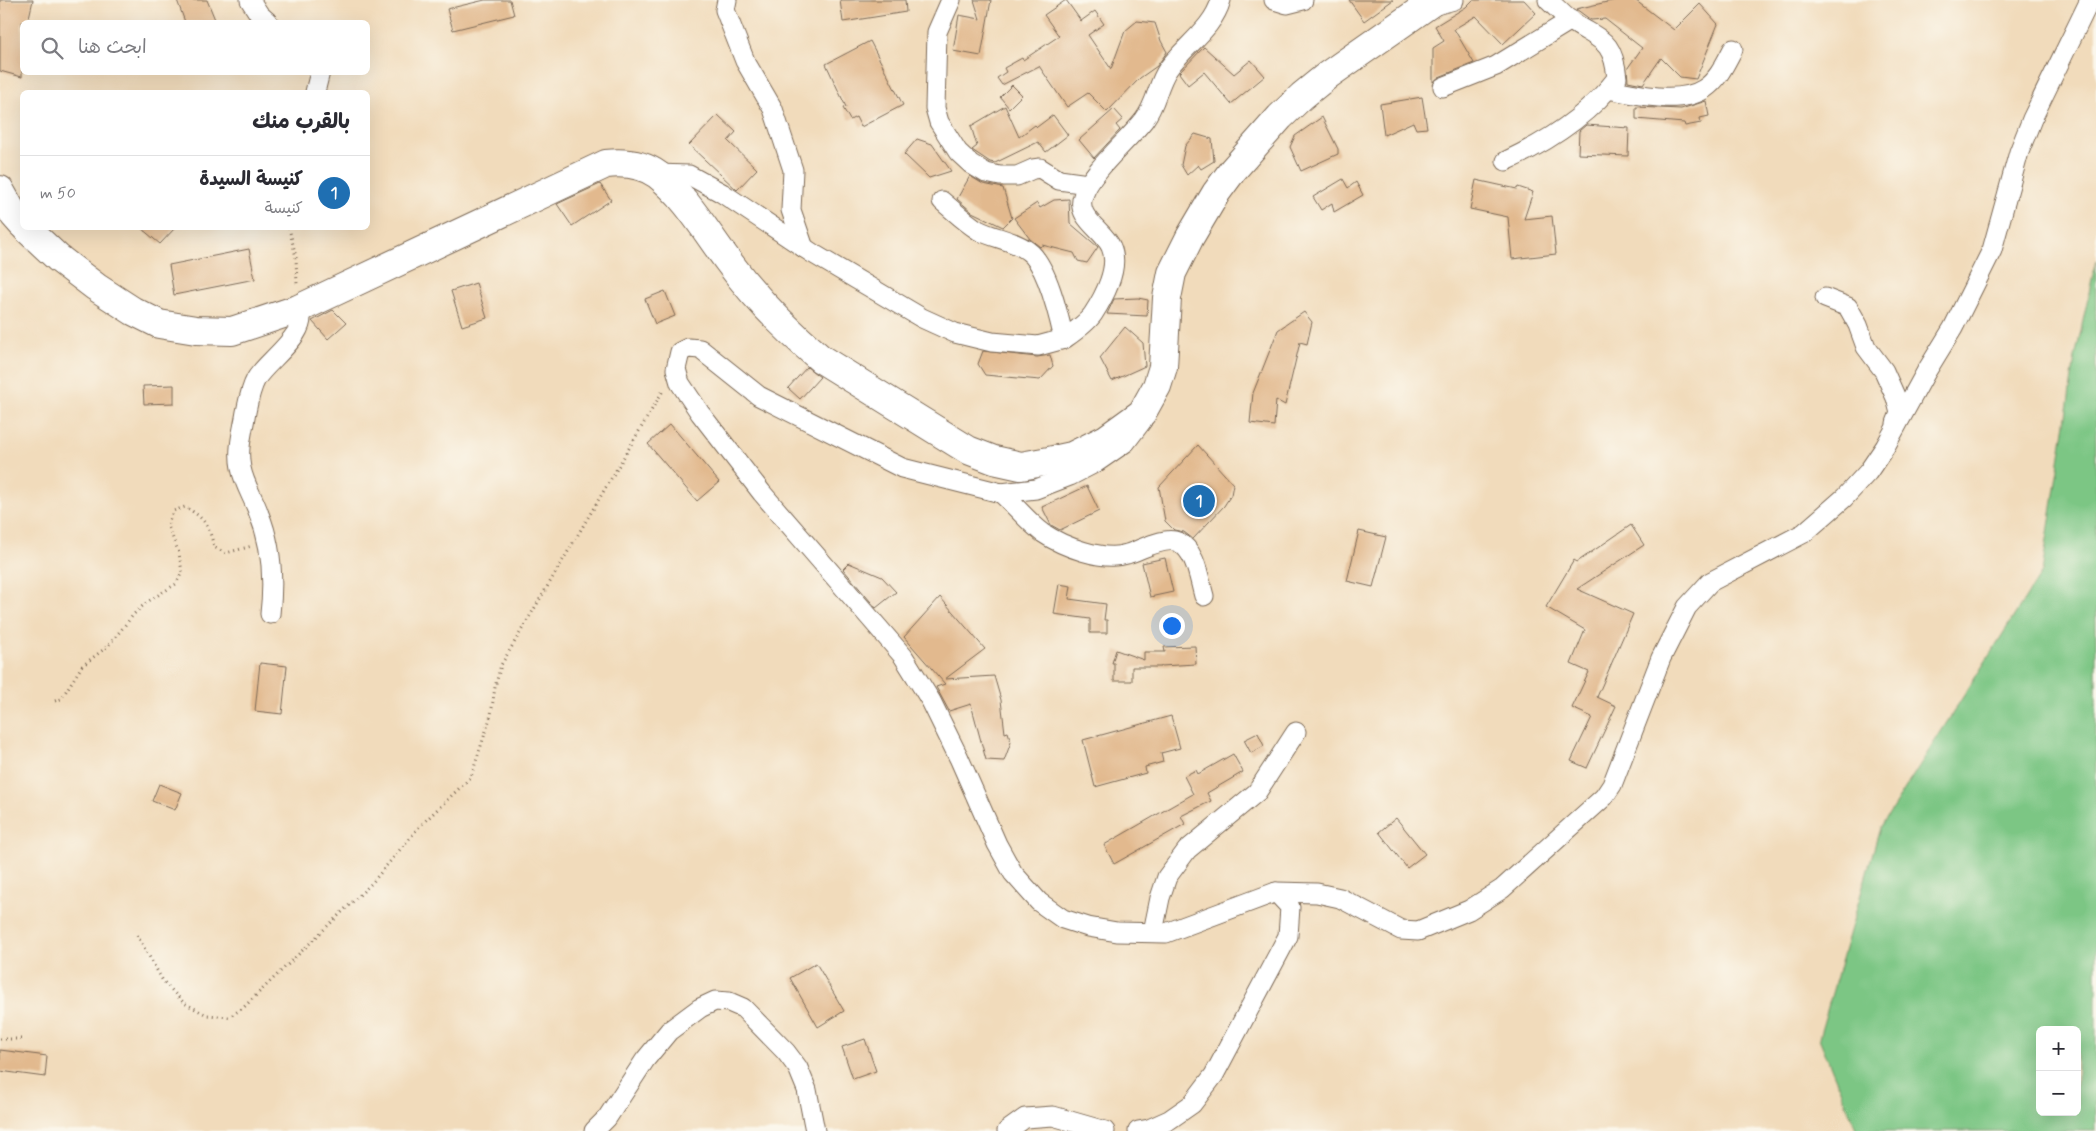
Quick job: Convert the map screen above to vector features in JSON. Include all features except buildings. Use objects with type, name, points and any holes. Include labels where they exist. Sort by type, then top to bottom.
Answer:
[{"type":"main road","points":[[28,230],[58,258],[96,287],[133,311],[160,324],[196,330],[232,331],[298,310],[606,164],[621,162],[640,166],[656,174],[679,197],[740,276],[799,340],[820,359],[968,450],[994,460],[1021,466],[1072,456],[1106,439],[1142,413],[1157,386],[1163,366],[1167,298],[1172,273],[1190,237],[1216,193],[1233,170],[1280,117],[1302,96],[1427,3]]},
{"type":"main road","points":[[0,190],[20,222]]},
{"type":"street","points":[[250,0],[259,14],[266,20]]},
{"type":"street","points":[[727,0],[725,10],[745,61],[773,110],[793,170],[791,210],[804,248]]},
{"type":"street","points":[[951,0],[937,32],[936,108],[939,122],[958,152],[971,164],[986,172],[1000,176],[1017,176],[1040,168],[1059,180],[1088,184]]},
{"type":"street","points":[[656,174],[689,174],[722,193],[804,248],[922,318],[955,332],[992,342],[1038,346],[1064,339],[1092,315],[1111,277],[1114,266],[1112,247],[1106,236],[1085,216],[1082,208],[1082,199],[1088,184],[1155,104],[1160,84],[1168,69],[1209,25],[1221,0]]},
{"type":"street","points":[[1274,0],[1286,4],[1303,0]]},
{"type":"street","points":[[1427,3],[1454,0]]},
{"type":"street","points":[[1506,161],[1556,134],[1608,89],[1617,78],[1615,62],[1605,41],[1571,20],[1548,0]]},
{"type":"street","points":[[1142,413],[1142,422],[1126,442],[1097,462],[1070,476],[1036,489],[1001,492],[902,468],[759,396],[700,349],[688,348],[680,352],[676,368],[680,382],[700,413],[762,493],[903,656],[931,701],[959,758],[997,844],[1013,873],[1039,902],[1063,919],[1088,927],[1117,932],[1166,933],[1276,892],[1317,893],[1340,898],[1401,930],[1418,931],[1469,910],[1502,889],[1593,808],[1612,785],[1661,658],[1687,608],[1697,595],[1710,582],[1804,534],[1844,498],[1868,472],[1893,433],[1926,372],[1953,328],[1992,250],[2019,152],[2029,127],[2090,0]]},
{"type":"street","points":[[1443,87],[1496,66],[1571,20]]},
{"type":"street","points":[[1608,89],[1650,97],[1680,97],[1703,90],[1720,74],[1733,49]]},
{"type":"street","points":[[316,90],[319,75]]},
{"type":"street","points":[[942,201],[980,230],[996,235],[1029,251],[1038,263],[1055,303],[1064,339]]},
{"type":"street","points":[[1825,298],[1848,307],[1858,325],[1866,347],[1884,371],[1900,412],[1893,433]]},
{"type":"street","points":[[270,614],[273,590],[268,543],[262,519],[241,469],[239,449],[247,405],[255,380],[273,357],[293,339],[301,324],[302,318],[298,310]]},
{"type":"street","points":[[1001,492],[1043,533],[1070,547],[1094,554],[1124,555],[1173,540],[1181,543],[1190,552],[1204,596]]},
{"type":"street","points":[[1153,932],[1160,898],[1168,877],[1187,850],[1257,792],[1296,732]]},
{"type":"street","points":[[1138,1131],[1149,1129],[1169,1120],[1192,1104],[1214,1075],[1288,936],[1290,907],[1276,892]]},
{"type":"street","points":[[594,1131],[607,1118],[645,1060],[669,1031],[700,1008],[715,1001],[729,1002],[743,1008],[786,1052],[798,1068],[808,1090],[815,1131]]},
{"type":"street","points":[[1007,1131],[1025,1118],[1054,1116],[1105,1131]]},
{"type":"path","points":[[289,230],[296,257],[298,310]]},
{"type":"path","points":[[137,935],[163,981],[184,1003],[207,1015],[229,1017],[243,1008],[372,883],[419,827],[471,777],[491,715],[494,687],[501,666],[676,368]]},
{"type":"path","points":[[55,701],[61,699],[82,666],[108,646],[134,614],[147,602],[176,584],[182,572],[179,553],[168,526],[173,511],[185,507],[199,515],[210,529],[214,547],[226,553],[268,543]]},
{"type":"path","points":[[0,1039],[21,1039]]},
{"type":"green space","points":[[2096,260],[2096,1131],[1857,1131],[1819,1038],[1880,828],[2042,572],[2075,358]]},
{"type":"place","name":"كنيسة السيدة","points":[[1199,501]]}]
